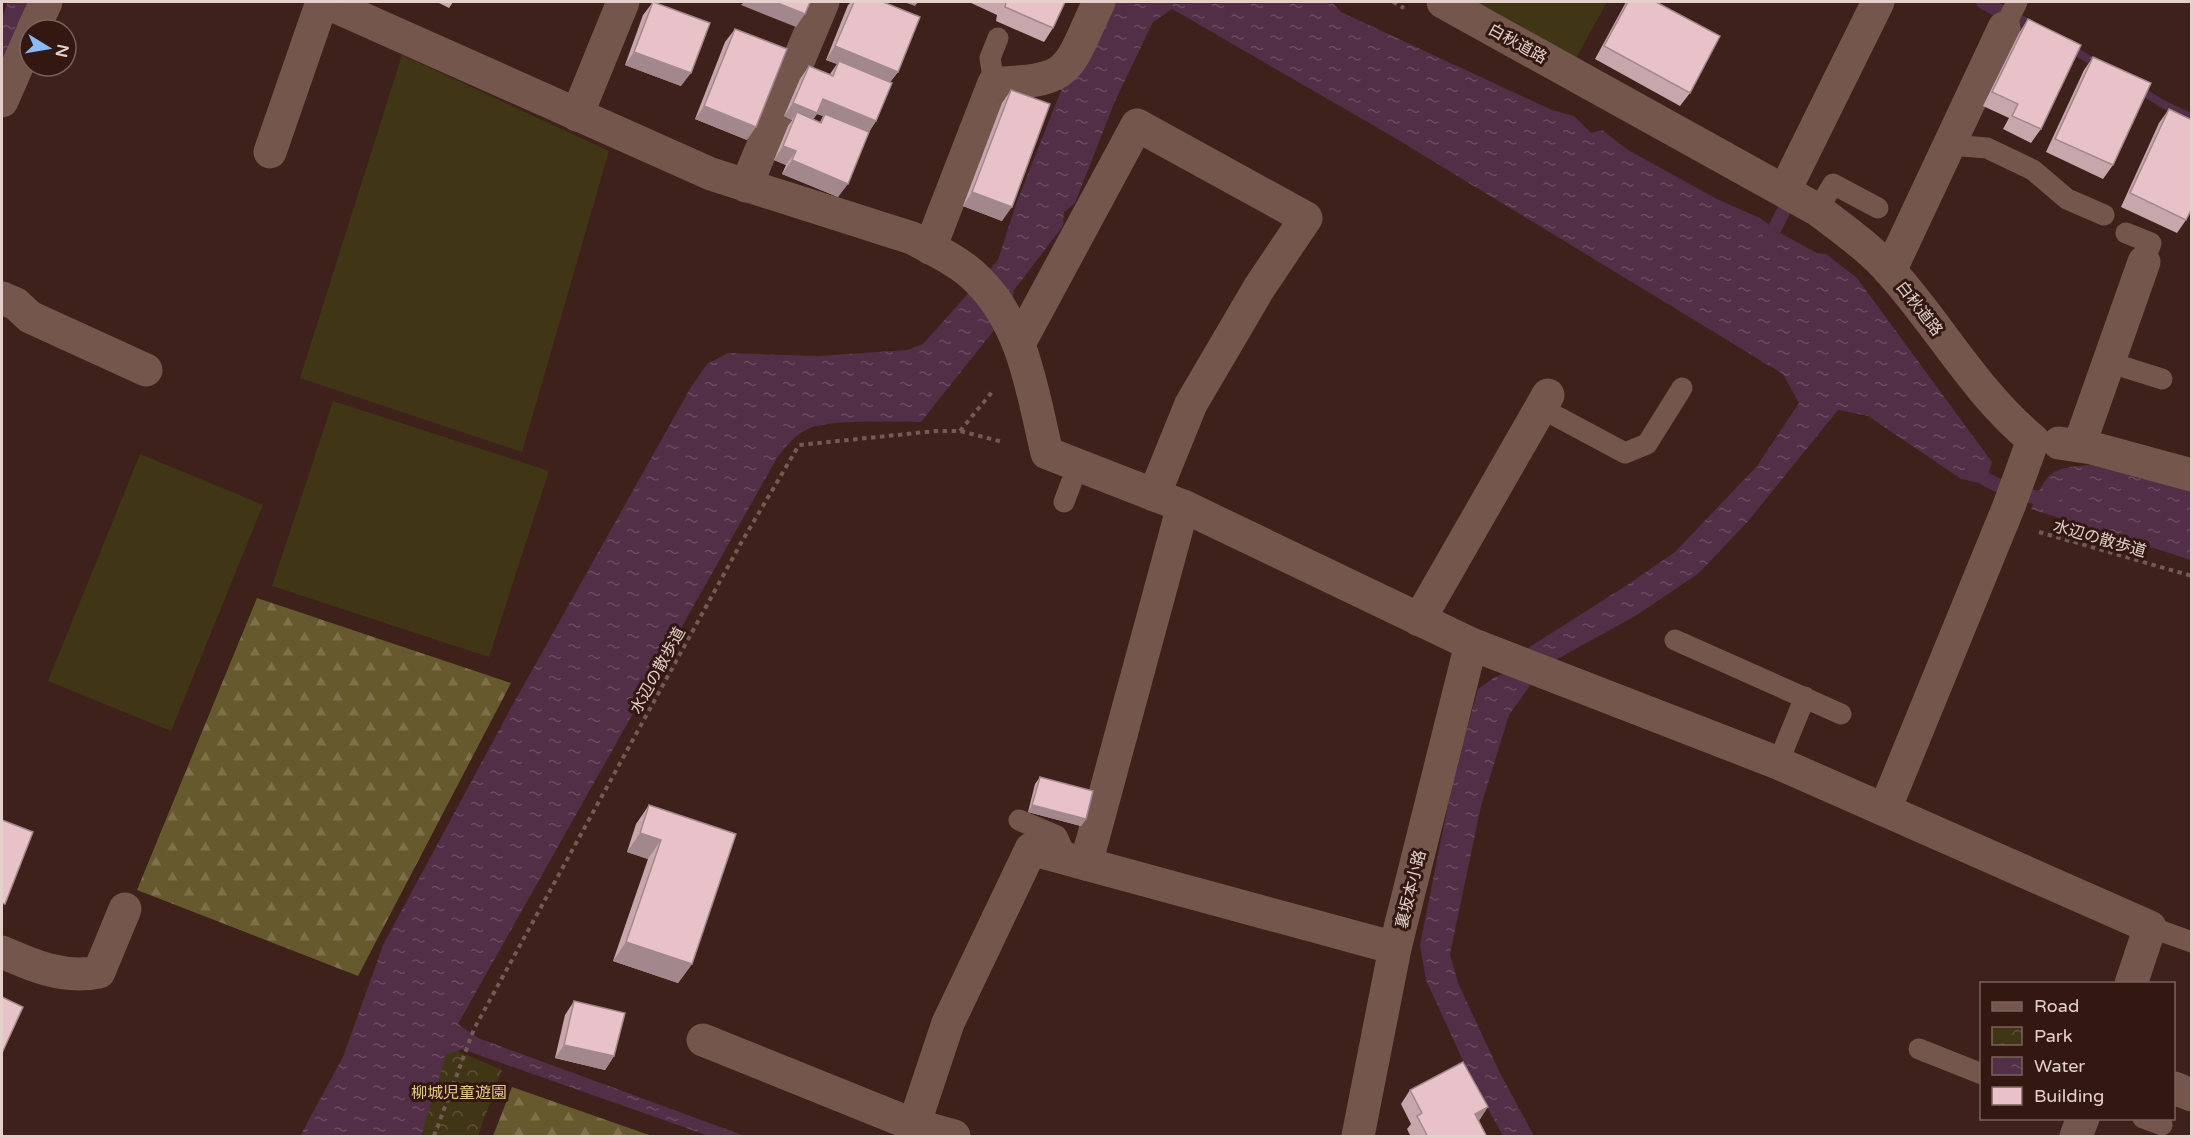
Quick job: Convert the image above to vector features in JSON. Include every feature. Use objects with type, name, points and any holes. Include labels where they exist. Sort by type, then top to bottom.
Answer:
[{"type":"street","points":[[39,18],[46,2]]},
{"type":"street","points":[[270,152],[324,2],[711,174],[912,238],[978,279],[1015,333],[1047,453],[1168,501],[1471,644],[1885,808],[2150,927],[2132,982]]},
{"type":"street","points":[[578,115],[623,2]]},
{"type":"street","points":[[746,186],[823,2]]},
{"type":"street","points":[[930,248],[994,83],[1032,82],[1055,76],[1067,68],[1099,2]]},
{"type":"street","name":"白秋道路","points":[[1443,2],[1797,198],[1862,243],[1890,271],[2005,417],[2033,441]]},
{"type":"street","points":[[1797,198],[1878,2]]},
{"type":"street","points":[[1890,271],[2011,13]]},
{"type":"street","points":[[2,101],[18,64]]},
{"type":"street","points":[[1015,333],[1137,125],[1306,218],[1259,288],[1191,404],[1077,861]]},
{"type":"street","points":[[2079,446],[2144,262]]},
{"type":"street","points":[[2,298],[16,304],[30,317],[146,370]]},
{"type":"street","points":[[1419,620],[1545,401]]},
{"type":"street","points":[[1885,808],[2007,511],[2033,441],[2079,446],[2192,476]]},
{"type":"street","name":"裏坂本小路","points":[[1358,1137],[1395,948],[1471,644]]},
{"type":"street","points":[[914,1125],[948,1023],[1031,849],[1395,948]]},
{"type":"street","points":[[2,952],[42,970],[78,976],[99,972],[125,909]]},
{"type":"street","points":[[703,1040],[914,1125],[954,1137]]},
{"type":"street","points":[[2175,1088],[2192,1095]]},
{"type":"street","points":[[2076,1137],[2083,1120]]},
{"type":"lane","points":[[994,83],[990,58],[998,38]]},
{"type":"lane","points":[[1950,146],[1987,148],[2032,170],[2067,199],[2104,215]]},
{"type":"lane","points":[[1797,198],[1833,184],[1878,208]]},
{"type":"lane","points":[[2126,233],[2151,243],[2144,262]]},
{"type":"lane","points":[[2108,362],[2162,379]]},
{"type":"lane","points":[[1545,401],[1625,453],[1647,444],[1682,388]]},
{"type":"lane","points":[[1064,502],[1078,465]]},
{"type":"lane","points":[[1675,640],[1840,714]]},
{"type":"lane","points":[[1778,764],[1804,697]]},
{"type":"lane","points":[[1018,820],[1057,836],[1077,861]]},
{"type":"lane","points":[[2150,927],[2192,942]]},
{"type":"lane","points":[[1919,1049],[1980,1073]]},
{"type":"path","points":[[960,431],[994,390]]},
{"type":"path","name":"水辺の散歩道","points":[[434,1137],[458,1065],[474,1029],[741,543],[799,445],[936,431],[960,431],[1047,453]]},
{"type":"path","name":"水辺の散歩道","points":[[2007,511],[2019,526],[2192,576]]},
{"type":"green space","points":[[1468,2],[1607,2],[1574,62]]},
{"type":"green space","points":[[402,55],[609,151],[522,452],[300,378]]},
{"type":"green space","points":[[333,401],[549,471],[489,657],[272,586]]},
{"type":"green space","points":[[140,454],[263,505],[171,731],[48,681]]},
{"type":"green space","points":[[257,598],[511,683],[358,976],[137,890]]},
{"type":"green space","name":"柳城児童遊園","points":[[441,1044],[502,1070],[478,1136],[409,1136]]},
{"type":"green space","points":[[512,1087],[652,1136],[493,1136]]},
{"type":"water","points":[[8,2],[28,2],[21,18],[18,18],[18,25],[2,63],[2,17]]},
{"type":"water","points":[[1102,2],[1332,2],[1341,12],[1552,110],[1574,116],[1591,133],[1602,130],[1628,150],[1717,199],[1760,218],[1780,233],[1817,253],[1826,254],[1857,278],[1992,462],[1985,484],[1961,479],[1868,416],[1838,410],[1749,520],[1699,573],[1637,615],[1550,663],[1509,715],[1481,806],[1450,954],[1458,983],[1499,1071],[1534,1136],[1503,1136],[1470,1076],[1426,980],[1420,945],[1454,774],[1478,689],[1495,677],[1511,671],[1528,648],[1675,552],[1757,466],[1799,403],[1783,374],[1390,135],[1172,9],[1153,22],[1115,101],[1075,203],[1064,212],[1063,226],[1014,290],[1010,310],[921,422],[863,422],[818,426],[799,435],[777,458],[458,1024],[478,1038],[745,1136],[709,1136],[462,1049],[446,1055],[421,1136],[300,1136],[343,1057],[383,945],[512,706],[691,387],[707,364],[728,353],[818,356],[907,350],[923,344],[998,260],[1016,204],[1066,78]]},
{"type":"water","points":[[2076,47],[2164,100],[2191,113],[2191,122],[2162,108],[2067,51]]},
{"type":"water","points":[[2091,465],[2191,489],[2191,560],[2031,509],[2041,487],[2052,474],[2058,470]]},
{"type":"building","points":[[653,2],[710,23],[691,73],[634,52]]},
{"type":"building","points":[[775,2],[810,2],[805,14]]},
{"type":"building","points":[[854,2],[883,2],[920,17],[898,72],[835,46]]},
{"type":"building","points":[[1006,2],[1065,2],[1053,28],[1005,7]]},
{"type":"building","points":[[1628,2],[1656,2],[1720,36],[1690,93],[1604,46]]},
{"type":"building","points":[[2028,19],[2081,45],[2041,129],[2012,116],[2018,104],[1992,92]]},
{"type":"building","points":[[735,29],[787,49],[756,127],[704,106]]},
{"type":"building","points":[[2093,57],[2151,83],[2113,165],[2055,139]]},
{"type":"building","points":[[839,61],[892,83],[876,121],[823,99],[817,113],[793,103],[809,66],[833,76]]},
{"type":"building","points":[[1011,90],[1050,104],[1012,207],[972,192]]},
{"type":"building","points":[[2169,109],[2192,120],[2192,208],[2186,220],[2130,193]]},
{"type":"building","points":[[797,112],[821,123],[825,114],[869,132],[848,184],[792,160],[796,151],[783,146]]},
{"type":"building","points":[[1040,777],[1093,791],[1086,819],[1032,805]]},
{"type":"building","points":[[649,805],[736,834],[692,964],[626,942],[661,840],[640,833]]},
{"type":"building","points":[[2,820],[33,832],[5,904],[2,903]]},
{"type":"building","points":[[2,997],[23,1007],[2,1053]]},
{"type":"building","points":[[574,1001],[625,1013],[614,1056],[564,1045]]},
{"type":"building","points":[[1463,1062],[1488,1107],[1475,1114],[1487,1137],[1428,1137],[1417,1116],[1422,1113],[1410,1090]]},
{"type":"waterway","points":[[1983,2],[2039,32]]},
{"type":"waterway","points":[[1766,246],[1791,196]]},
{"type":"waterway","points":[[1973,470],[2010,490],[2052,500]]}]
